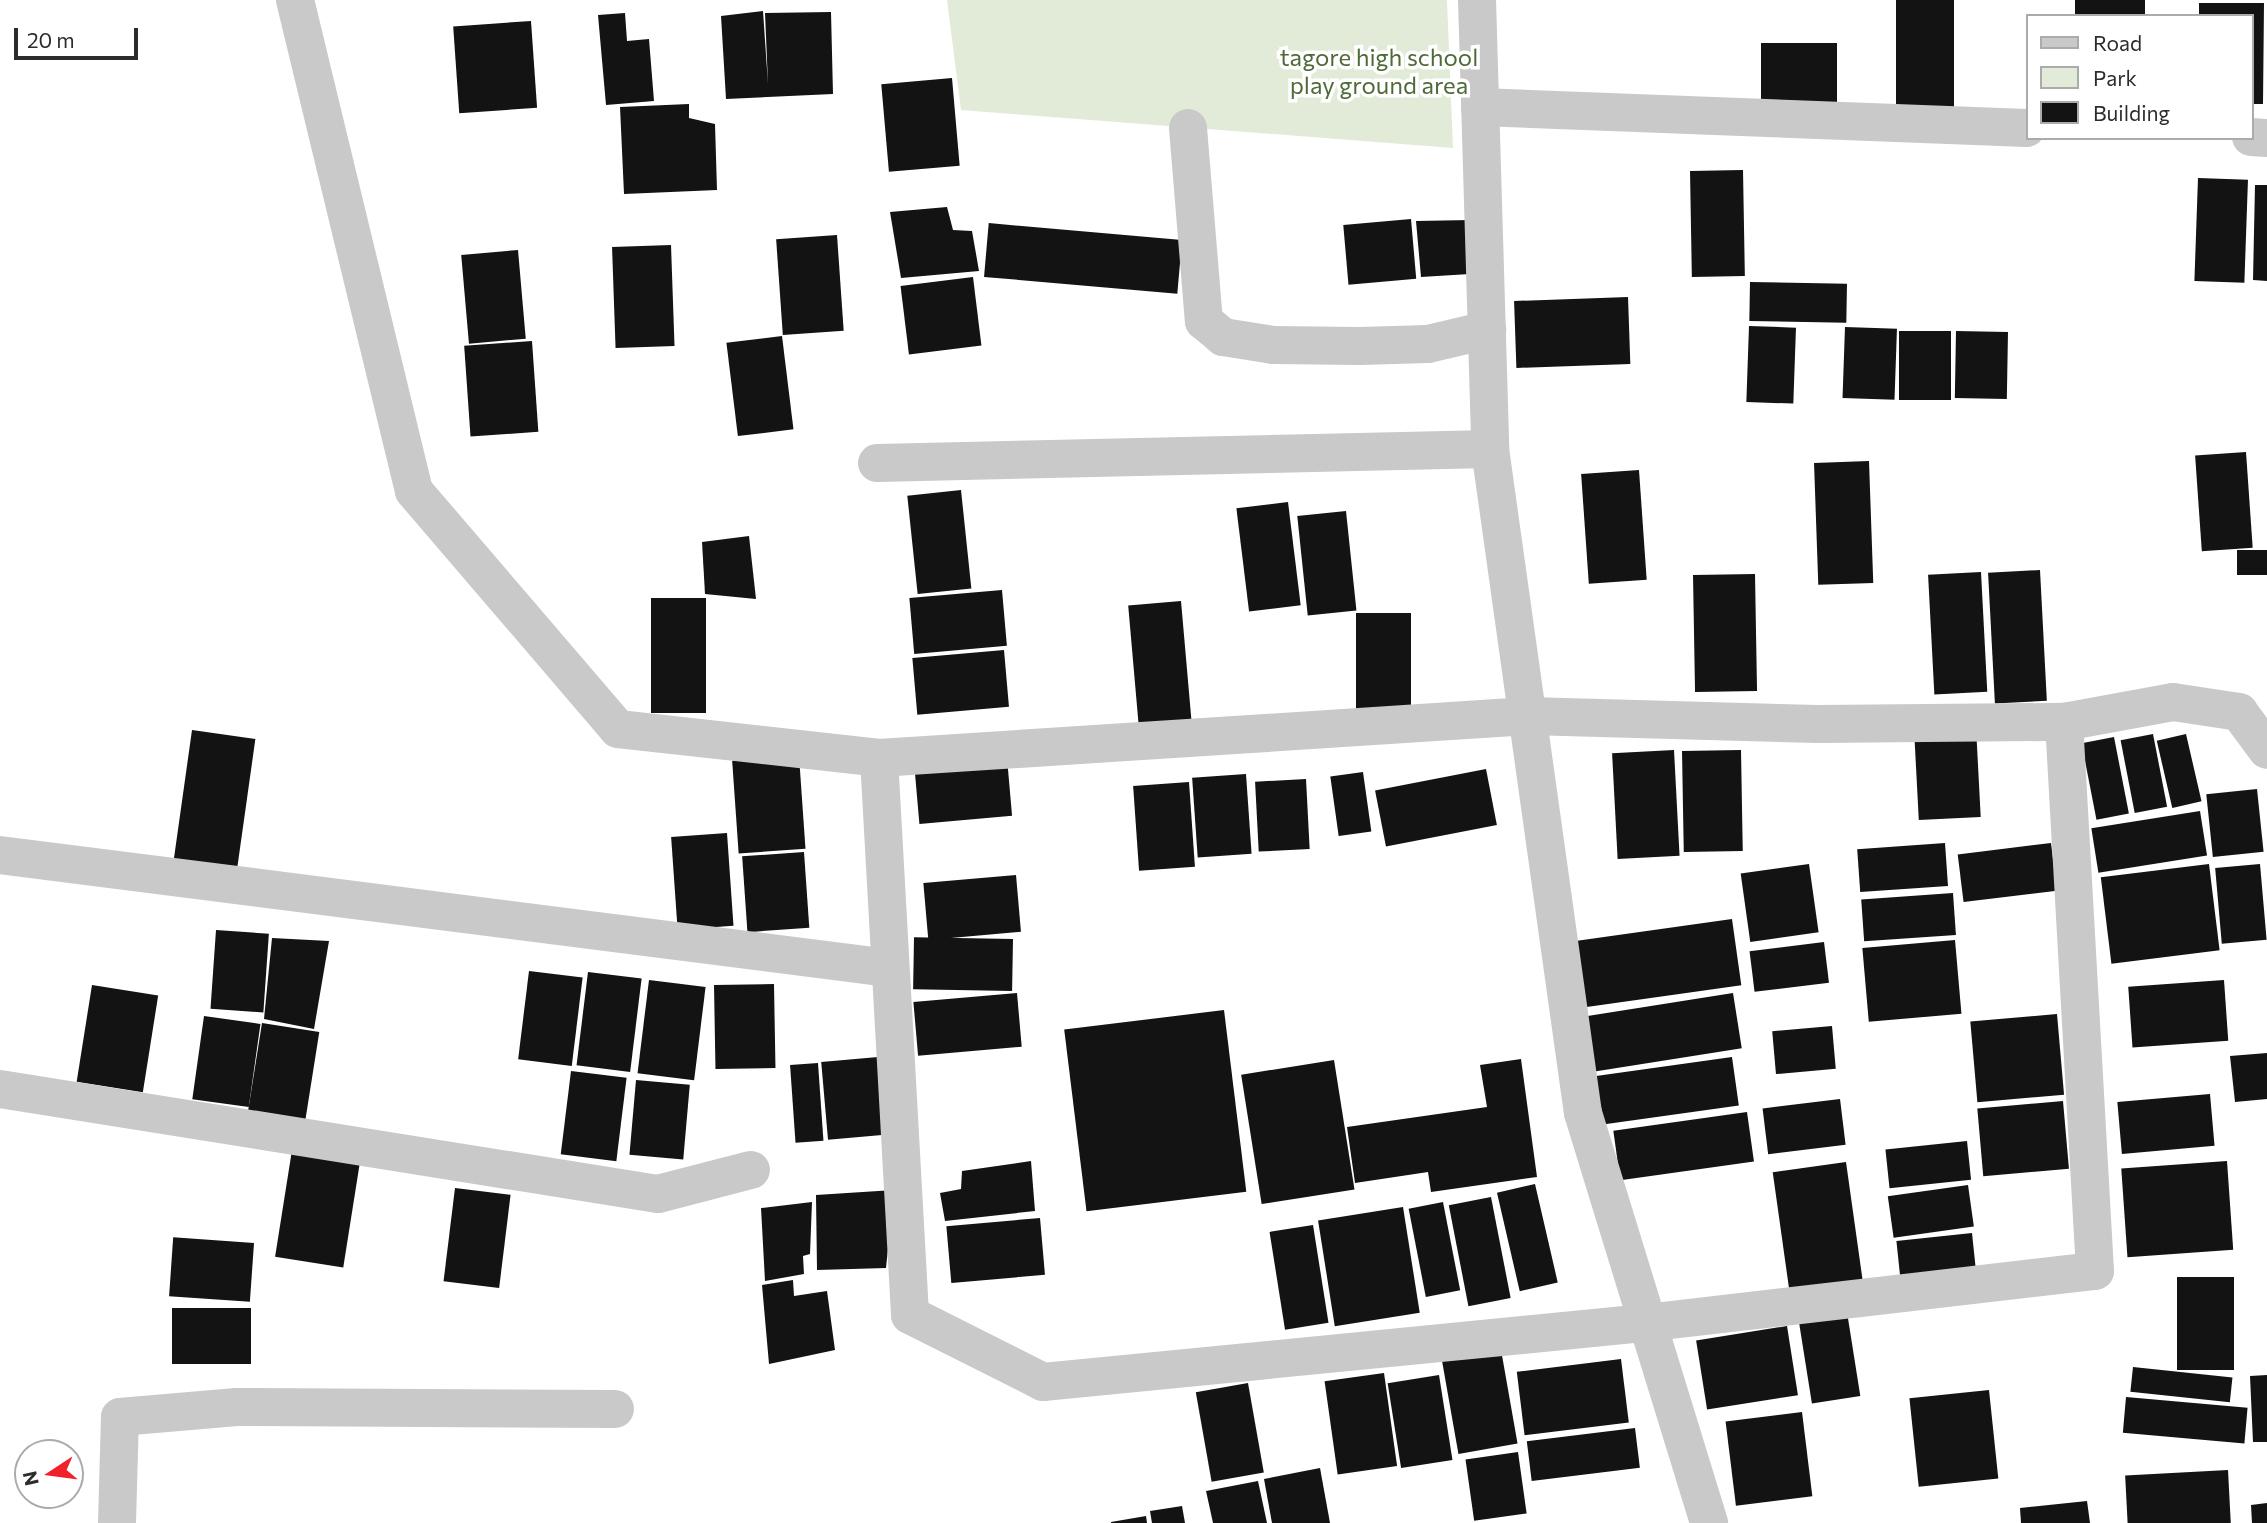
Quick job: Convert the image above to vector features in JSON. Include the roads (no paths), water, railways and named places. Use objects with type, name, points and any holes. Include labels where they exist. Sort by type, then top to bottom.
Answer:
[{"type":"street","points":[[295,0],[414,491],[618,729],[879,758],[1528,716],[1818,724],[2064,722],[2174,702],[2239,712],[2267,750]]},
{"type":"street","points":[[1477,0],[1490,449],[1583,1113],[1709,1523]]},
{"type":"street","points":[[1480,107],[2025,128]]},
{"type":"street","points":[[1188,128],[1204,321],[1223,337],[1273,345],[1360,346],[1429,344],[1487,330]]},
{"type":"street","points":[[877,463],[1490,449]]},
{"type":"street","points":[[879,758],[910,1315],[1043,1382],[1646,1324],[2095,1271],[2064,722]]},
{"type":"street","points":[[0,855],[890,968]]},
{"type":"street","points":[[0,1089],[658,1194],[751,1170]]},
{"type":"street","points":[[117,1523],[120,1417],[237,1407],[615,1409]]},
{"type":"park label","name":"tagore high school play ground area","points":[[1379,71]]}]
